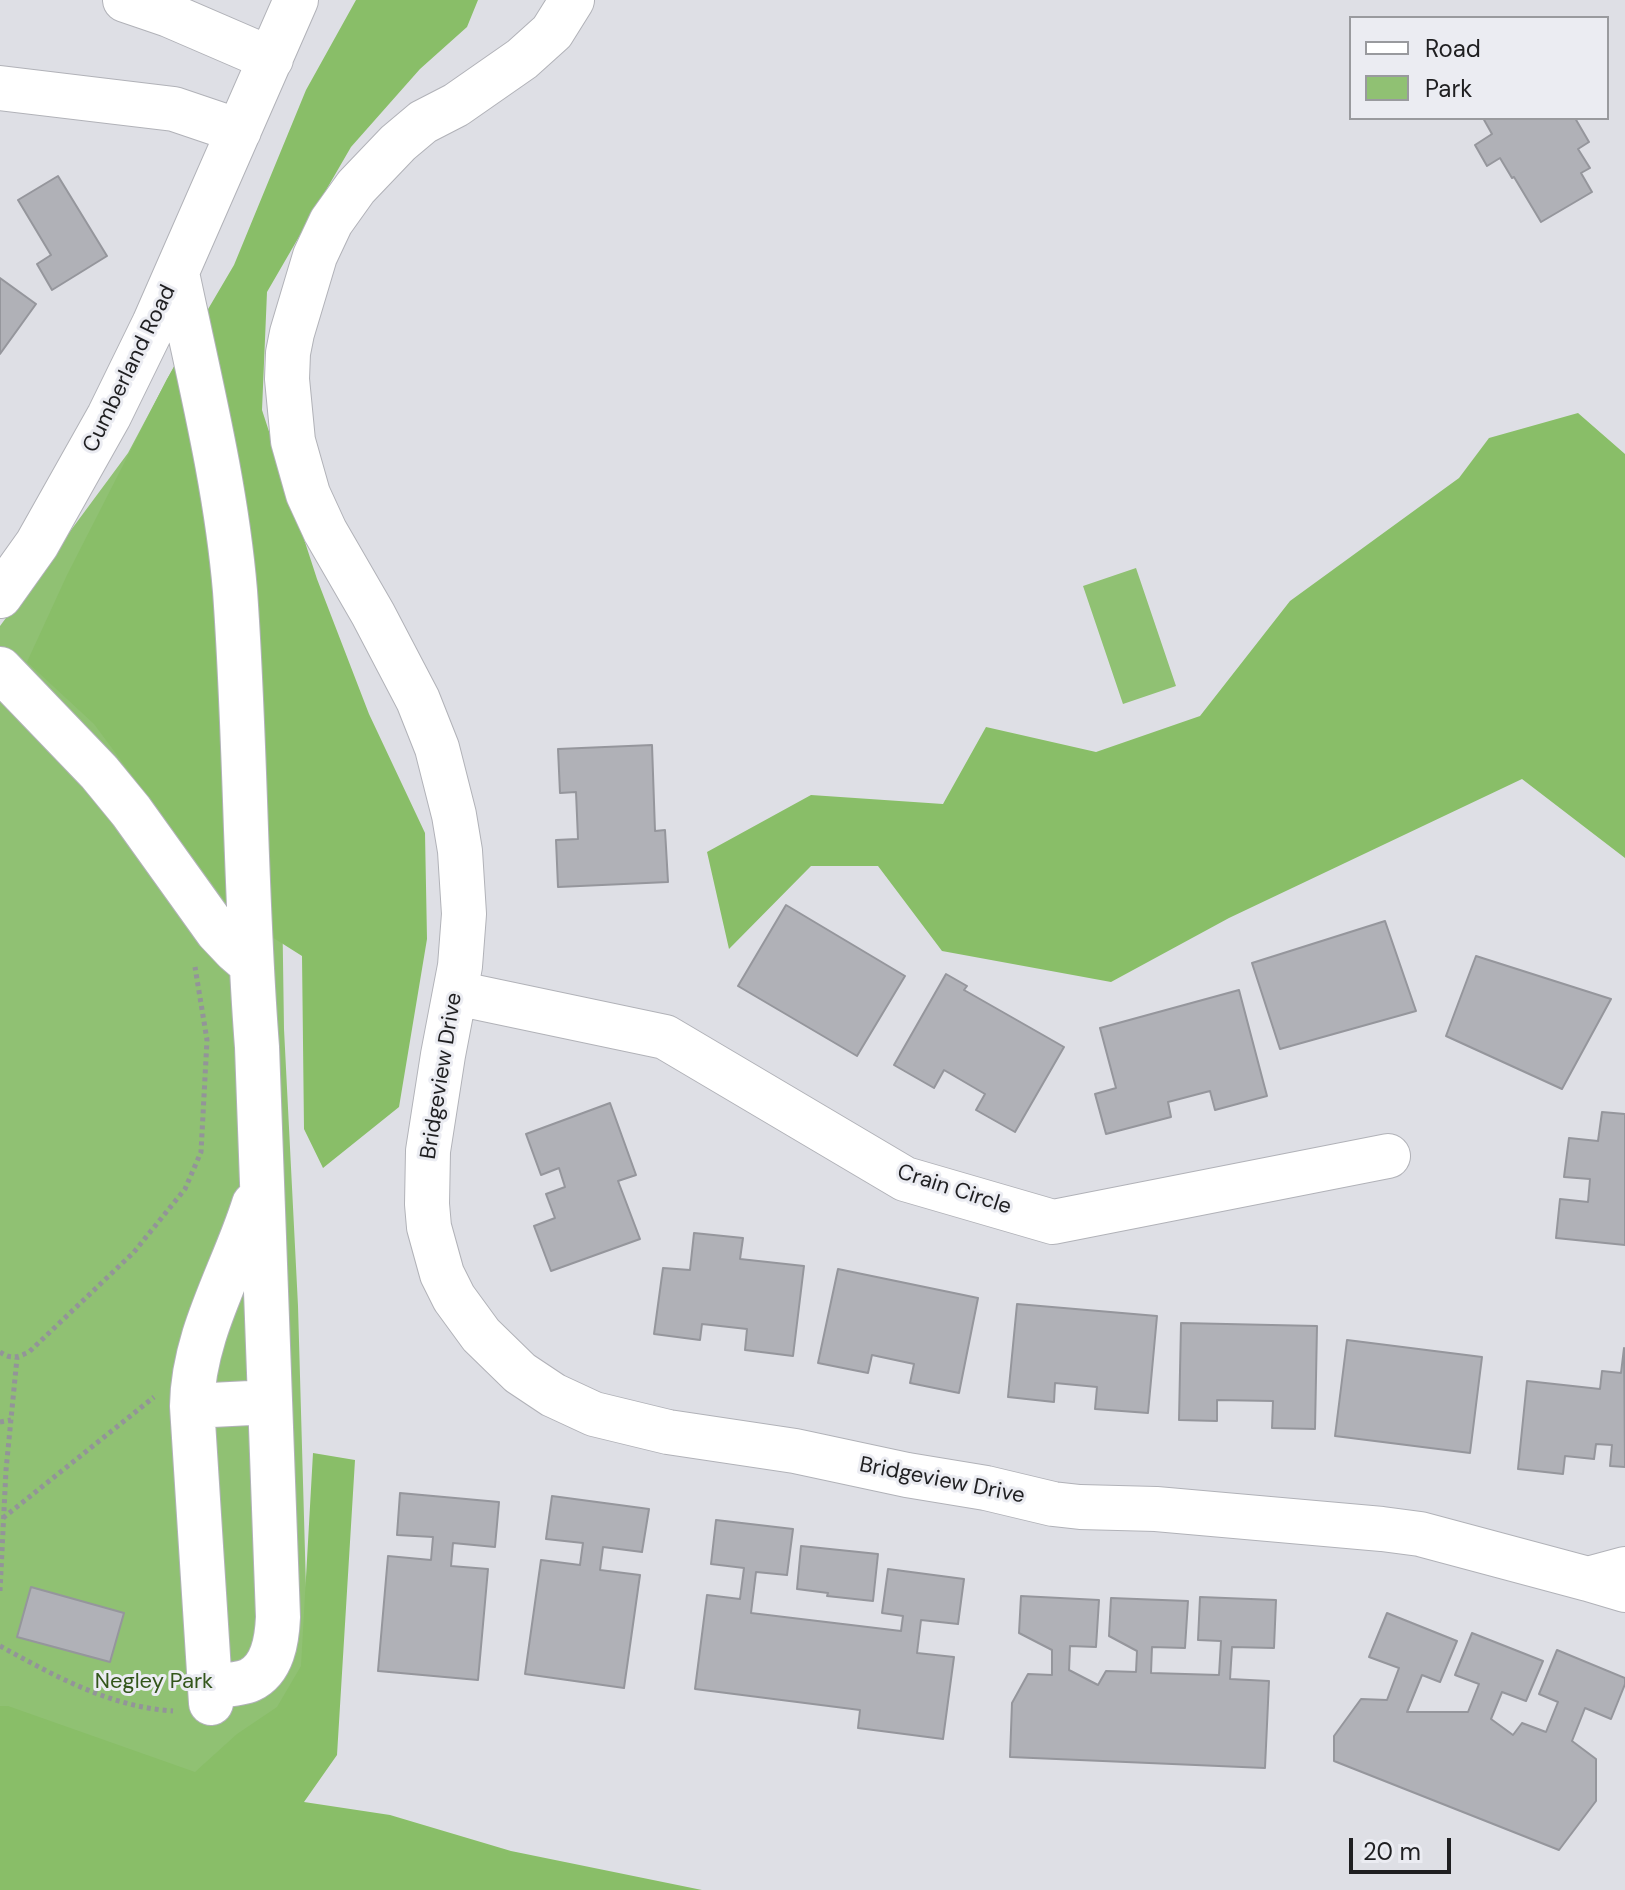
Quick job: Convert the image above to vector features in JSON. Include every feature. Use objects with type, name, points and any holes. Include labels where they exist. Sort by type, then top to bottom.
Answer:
[{"type":"street","points":[[125,0],[169,15],[271,59]]},
{"type":"street","name":"Cumberland Road","points":[[0,596],[37,544],[109,416],[177,273],[296,0]]},
{"type":"street","name":"Bridgeview Drive","points":[[572,0],[552,32],[522,59],[456,105],[423,122],[356,187],[331,222],[315,256],[288,353],[287,379],[293,441],[308,494],[325,531],[418,700],[440,762],[454,815],[464,914],[456,993],[428,1151],[427,1204],[429,1227],[442,1274],[454,1298],[481,1335],[520,1373],[553,1395],[594,1414],[668,1432],[795,1451],[1053,1504],[1156,1509],[1420,1534],[1613,1579]]},
{"type":"street","points":[[0,118],[18,90],[174,109],[239,131]]},
{"type":"street","points":[[177,273],[224,502],[234,589],[250,963],[257,1047],[262,1181],[270,1402],[278,1617],[277,1637],[265,1668],[249,1681],[211,1694],[193,1380],[206,1328],[262,1181]]},
{"type":"street","points":[[0,669],[99,772],[131,811],[217,931],[250,963]]},
{"type":"street","name":"Crain Circle","points":[[456,993],[665,1037],[905,1179],[1053,1222],[1388,1156]]},
{"type":"street","points":[[192,1402],[270,1402]]},
{"type":"path","points":[[0,1352],[17,1358],[29,1352],[134,1252],[185,1189],[201,1152],[207,1040],[193,955]]},
{"type":"path","points":[[0,1591],[17,1358]]},
{"type":"path","points":[[3,1518],[161,1391],[192,1402]]},
{"type":"path","points":[[0,1422],[11,1420]]},
{"type":"path","points":[[0,1646],[50,1674],[100,1696],[149,1710],[193,1709],[211,1694]]},
{"type":"green space","points":[[356,0],[478,0],[467,27],[420,69],[351,147],[267,292],[262,410],[317,579],[369,714],[425,833],[427,939],[399,1107],[323,1168],[304,1129],[302,956],[234,913],[94,724],[27,662],[67,575],[167,379],[234,265],[306,90]]},
{"type":"green space","name":"Negley Park","points":[[206,306],[282,893],[284,1029],[298,1306],[310,1729],[286,1796],[0,1814],[0,626],[128,453]]},
{"type":"green space","points":[[1578,413],[1625,454],[1625,858],[1522,779],[1229,918],[1111,982],[942,951],[878,866],[811,866],[729,949],[707,852],[811,795],[943,804],[986,727],[1096,752],[1200,716],[1290,601],[1459,478],[1489,438]]},
{"type":"green space","points":[[1136,568],[1176,686],[1123,704],[1083,586]]},
{"type":"green space","points":[[313,1453],[355,1460],[337,1755],[304,1802],[390,1815],[511,1851],[702,1890],[0,1890],[0,1706],[8,1706],[195,1772],[237,1734],[277,1707],[301,1666]]},
{"type":"building","points":[[1484,120],[1576,120],[1589,142],[1578,149],[1590,168],[1581,173],[1592,192],[1541,222],[1500,158],[1487,166],[1475,145],[1492,134]]},
{"type":"building","points":[[58,176],[107,256],[52,290],[37,264],[51,255],[18,200]]},
{"type":"building","points":[[0,278],[36,304],[0,354]]},
{"type":"building","points":[[652,745],[655,831],[665,830],[668,882],[558,887],[556,840],[578,839],[576,792],[560,793],[558,749]]},
{"type":"building","points":[[786,905],[905,976],[857,1056],[738,986]]},
{"type":"building","points":[[1385,921],[1416,1011],[1280,1049],[1252,963]]},
{"type":"building","points":[[1476,956],[1611,999],[1562,1089],[1446,1036]]},
{"type":"building","points":[[946,974],[967,986],[964,990],[1064,1047],[1015,1132],[976,1110],[985,1094],[944,1070],[934,1088],[894,1065]]},
{"type":"building","points":[[1239,990],[1267,1096],[1215,1110],[1210,1091],[1168,1102],[1171,1117],[1106,1134],[1095,1094],[1116,1088],[1100,1028]]},
{"type":"building","points":[[610,1103],[636,1175],[618,1181],[640,1239],[551,1271],[534,1226],[555,1218],[546,1194],[565,1187],[559,1168],[541,1175],[526,1134]]},
{"type":"building","points":[[1602,1112],[1625,1114],[1625,1245],[1556,1238],[1560,1199],[1588,1202],[1590,1179],[1564,1177],[1569,1138],[1598,1141]]},
{"type":"building","points":[[694,1233],[743,1238],[740,1259],[804,1266],[793,1356],[745,1350],[747,1329],[702,1324],[700,1340],[654,1334],[663,1268],[690,1270]]},
{"type":"building","points":[[838,1269],[978,1298],[959,1393],[910,1383],[914,1364],[872,1355],[868,1373],[818,1363]]},
{"type":"building","points":[[1017,1304],[1157,1316],[1148,1413],[1095,1409],[1097,1387],[1055,1383],[1054,1402],[1008,1397]]},
{"type":"building","points":[[1181,1323],[1317,1326],[1315,1429],[1272,1428],[1273,1401],[1217,1400],[1217,1421],[1179,1420]]},
{"type":"building","points":[[1347,1340],[1482,1357],[1470,1453],[1335,1436]]},
{"type":"building","points":[[1624,1348],[1625,1467],[1610,1466],[1612,1445],[1596,1444],[1594,1459],[1565,1456],[1563,1474],[1518,1469],[1527,1381],[1600,1389],[1602,1371],[1621,1373]]},
{"type":"building","points":[[400,1493],[499,1502],[495,1547],[453,1543],[451,1566],[488,1569],[478,1680],[378,1671],[388,1556],[431,1560],[433,1537],[397,1535]]},
{"type":"building","points":[[552,1496],[649,1509],[642,1552],[603,1547],[600,1570],[640,1575],[624,1688],[525,1674],[541,1560],[580,1565],[583,1543],[546,1539]]},
{"type":"building","points":[[716,1520],[793,1529],[787,1575],[756,1572],[751,1613],[901,1631],[903,1616],[882,1613],[888,1569],[964,1579],[958,1624],[921,1620],[917,1653],[954,1657],[943,1739],[858,1728],[860,1710],[695,1689],[707,1595],[740,1599],[744,1568],[711,1564]]},
{"type":"building","points":[[801,1546],[878,1554],[873,1601],[797,1589]]},
{"type":"building","points":[[31,1587],[124,1613],[110,1662],[17,1637]]},
{"type":"building","points":[[1021,1596],[1099,1600],[1096,1647],[1070,1646],[1069,1670],[1098,1685],[1106,1671],[1136,1672],[1137,1651],[1109,1636],[1111,1598],[1188,1601],[1185,1648],[1152,1647],[1151,1673],[1219,1675],[1221,1641],[1198,1640],[1200,1597],[1276,1600],[1274,1648],[1232,1647],[1230,1679],[1269,1681],[1265,1768],[1010,1757],[1012,1703],[1028,1674],[1052,1675],[1052,1650],[1019,1633]]},
{"type":"building","points":[[1387,1613],[1457,1641],[1440,1682],[1422,1675],[1407,1712],[1468,1712],[1479,1684],[1455,1675],[1472,1633],[1543,1661],[1526,1701],[1502,1692],[1491,1719],[1513,1735],[1522,1723],[1546,1732],[1558,1702],[1539,1694],[1557,1650],[1625,1678],[1611,1719],[1585,1708],[1572,1741],[1596,1759],[1596,1801],[1559,1850],[1334,1761],[1334,1736],[1361,1699],[1387,1700],[1399,1668],[1369,1657]]}]
